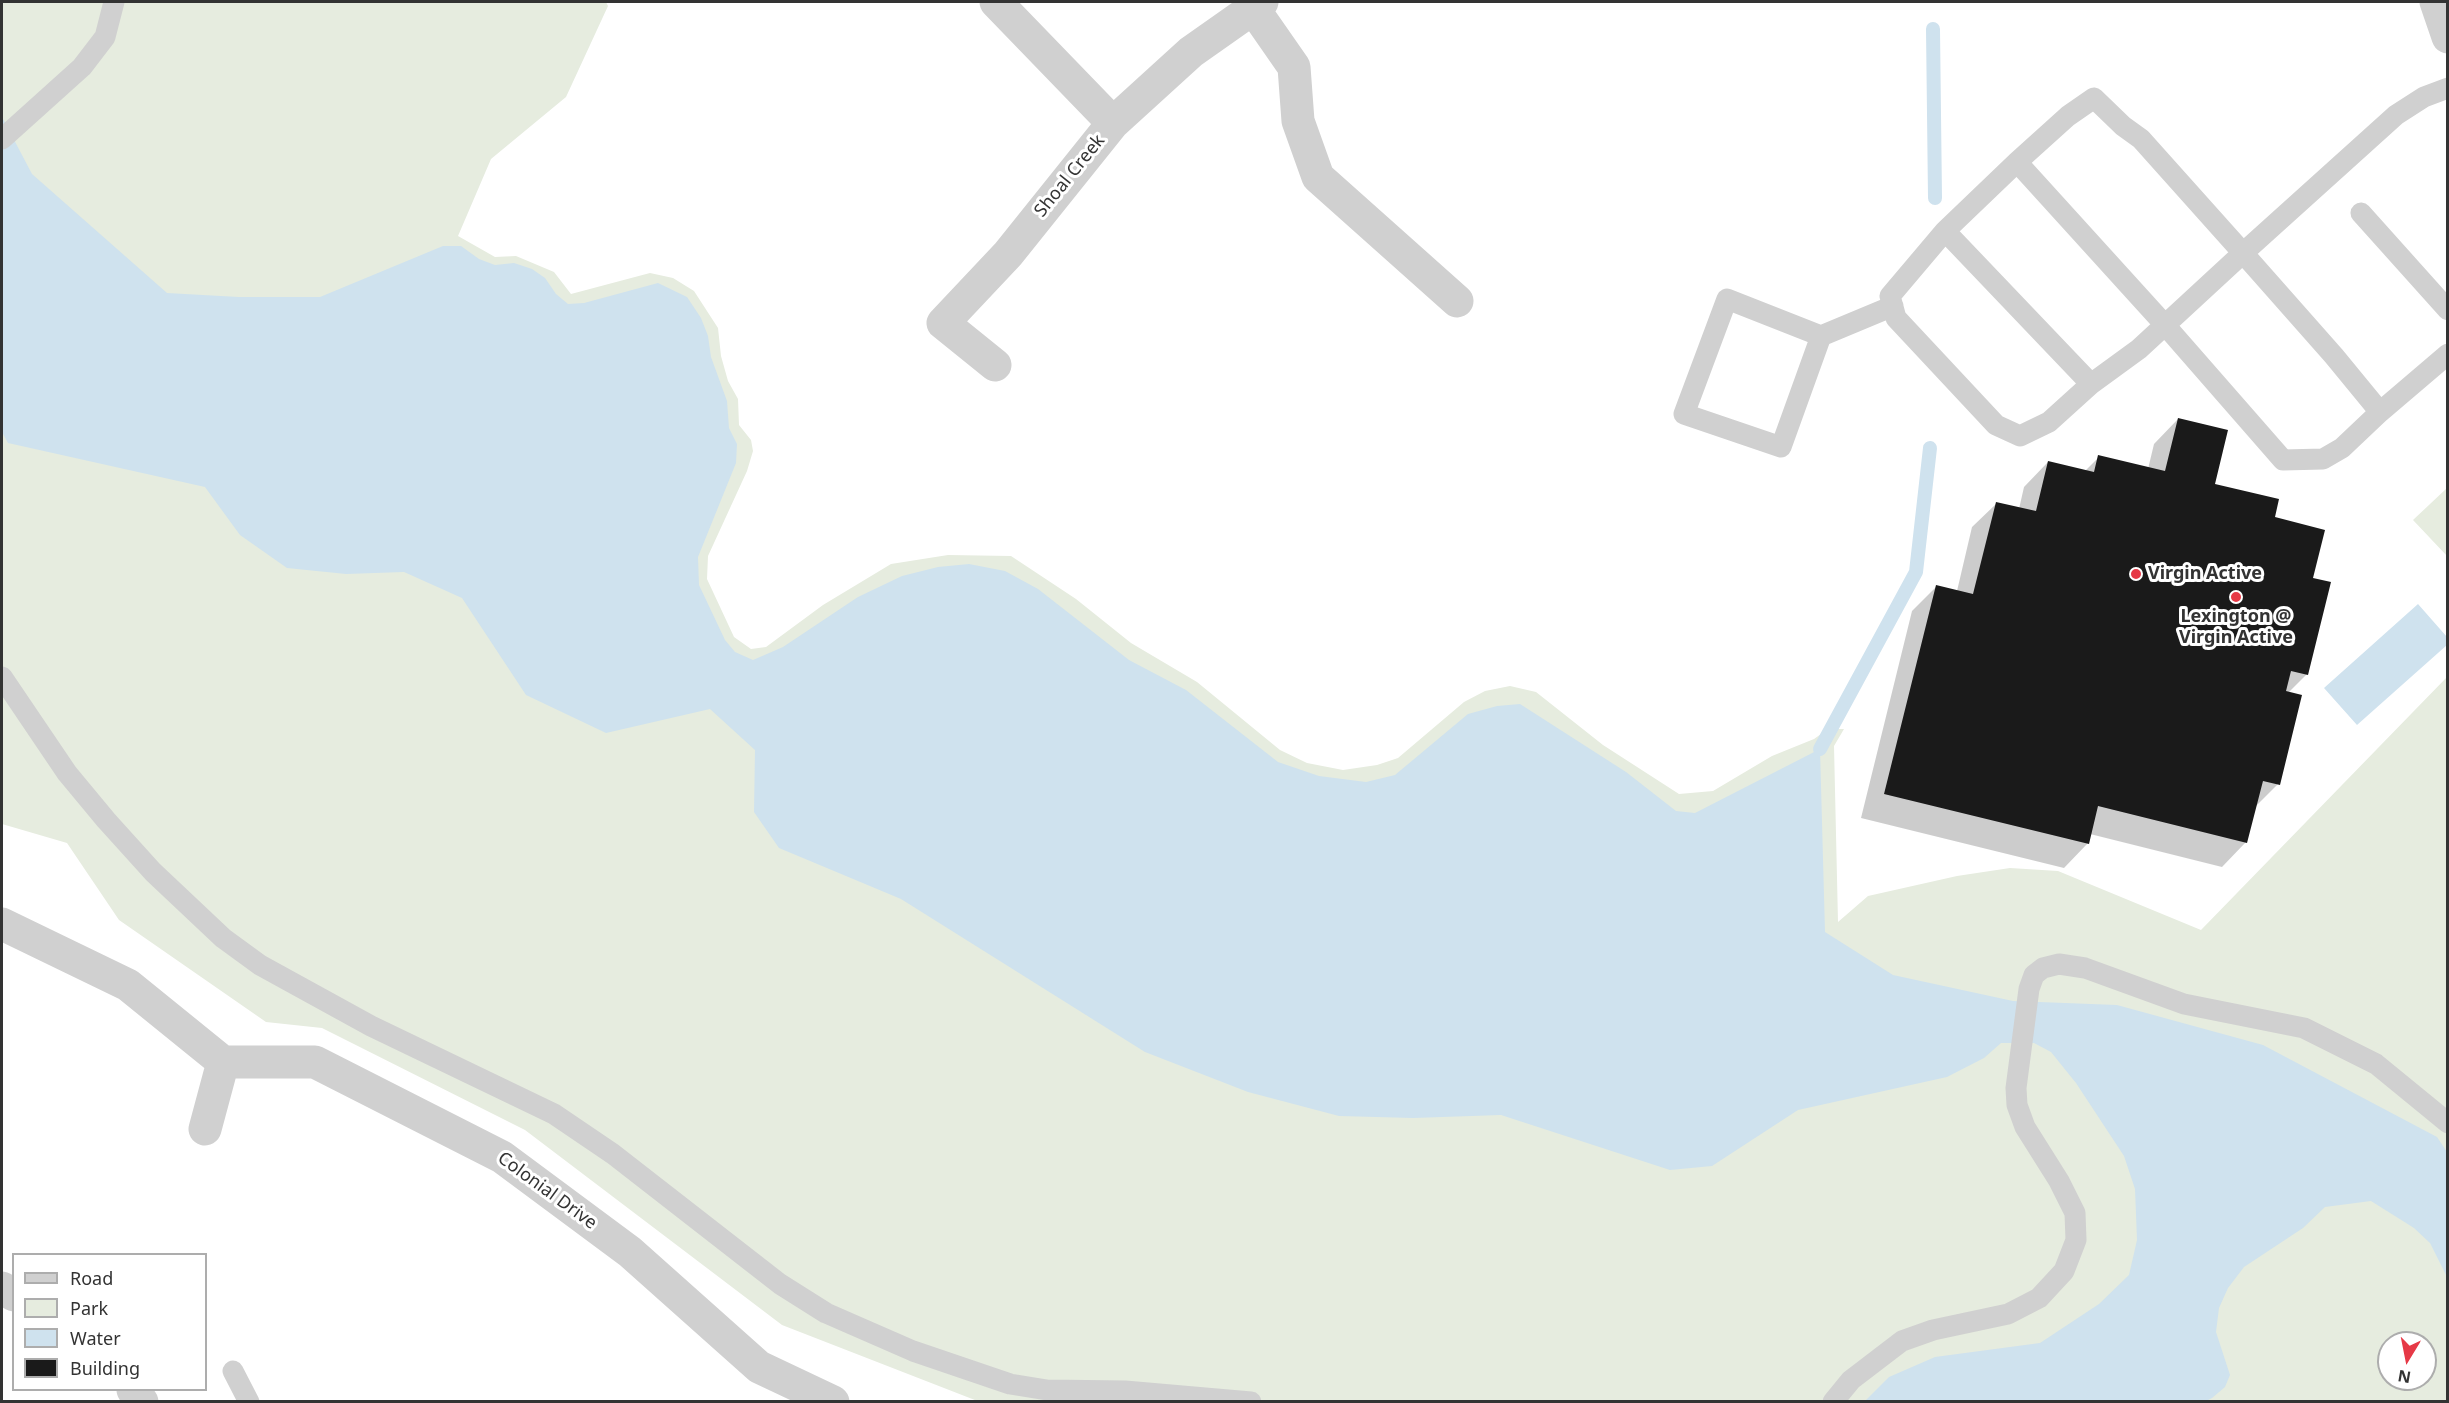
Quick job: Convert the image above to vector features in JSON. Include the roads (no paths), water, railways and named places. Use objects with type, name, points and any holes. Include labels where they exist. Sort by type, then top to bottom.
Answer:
[{"type":"street","points":[[996,2],[1113,123]]},
{"type":"street","points":[[2436,2],[2448,37]]},
{"type":"street","points":[[1258,4],[1294,67],[1298,121],[1318,177],[1457,301]]},
{"type":"street","name":"Shoal Creek","points":[[995,365],[943,323],[1008,254],[1113,123],[1191,52],[1258,4]]},
{"type":"street","points":[[2,924],[128,985],[223,1062],[205,1129]]},
{"type":"street","name":"Colonial Drive","points":[[223,1062],[315,1062],[502,1157],[630,1252],[759,1367],[833,1401]]},
{"type":"lane","points":[[2,139],[23,123],[82,67],[105,37],[114,2]]},
{"type":"lane","points":[[2380,412],[2243,253],[2141,139],[2123,126],[2094,98],[2068,116],[1945,231],[1890,296],[1896,318],[1996,425],[2020,436],[2049,422],[2091,384],[2139,349],[2165,324],[2243,253],[2396,115],[2424,97],[2448,88]]},
{"type":"lane","points":[[2017,162],[2165,324],[2283,460],[2323,459],[2342,448],[2448,354]]},
{"type":"lane","points":[[2361,213],[2448,310]]},
{"type":"lane","points":[[1945,231],[2091,384]]},
{"type":"lane","points":[[1821,336],[1781,447],[1684,414],[1726,298],[1821,336],[1893,306]]},
{"type":"lane","points":[[2,678],[67,773],[106,820],[153,872],[223,938],[260,965],[371,1026],[554,1114],[613,1154],[780,1284],[826,1313],[913,1352],[1010,1384],[1047,1390],[1125,1391],[1251,1401]]},
{"type":"lane","points":[[1833,1401],[1851,1380],[1902,1341],[1933,1330],[2008,1314],[2039,1298],[2064,1271],[2076,1240],[2075,1213],[2059,1181],[2025,1126],[2017,1105],[2019,1065],[2029,989],[2034,975],[2043,968],[2060,964],[2085,968],[2184,1004],[2304,1028],[2376,1064],[2448,1123]]},
{"type":"lane","points":[[232,1371],[249,1401]]},
{"type":"water","points":[[2,117],[32,174],[167,293],[239,297],[320,297],[443,246],[461,246],[479,259],[495,265],[514,263],[532,269],[545,278],[556,294],[568,304],[584,303],[658,283],[687,297],[701,318],[708,336],[711,357],[727,401],[729,428],[737,444],[736,463],[698,557],[699,585],[725,640],[735,652],[753,660],[783,647],[858,597],[902,576],[938,567],[969,564],[1005,571],[1038,589],[1129,660],[1186,690],[1278,762],[1319,776],[1366,782],[1395,775],[1468,714],[1497,706],[1520,704],[1626,772],[1676,811],[1695,813],[1820,749],[1825,932],[1893,975],[2013,1001],[2117,1005],[2263,1045],[2437,1137],[2447,1152],[2447,1277],[2430,1243],[2414,1228],[2371,1201],[2325,1207],[2303,1228],[2244,1267],[2228,1288],[2219,1308],[2216,1332],[2230,1375],[2225,1387],[2204,1402],[1865,1401],[1889,1377],[1935,1357],[2040,1343],[2099,1304],[2129,1275],[2137,1240],[2135,1189],[2124,1156],[2076,1083],[2051,1052],[2034,1043],[2001,1043],[1984,1058],[1947,1077],[1798,1110],[1712,1166],[1670,1170],[1501,1115],[1413,1118],[1339,1116],[1248,1092],[1145,1052],[901,899],[779,848],[754,812],[755,750],[710,709],[606,733],[526,695],[462,598],[404,572],[346,574],[287,568],[240,535],[205,487],[8,443],[2,432]]},
{"type":"water","points":[[2418,604],[2447,637],[2447,645],[2357,725],[2324,688]]},
{"type":"waterway","points":[[1933,29],[1935,198]]},
{"type":"waterway","points":[[1820,749],[1916,572],[1930,448]]},
{"type":"place","name":"Virgin Active","points":[[2136,574]]},
{"type":"place","name":"Lexington @ Virgin Active","points":[[2236,597]]}]
